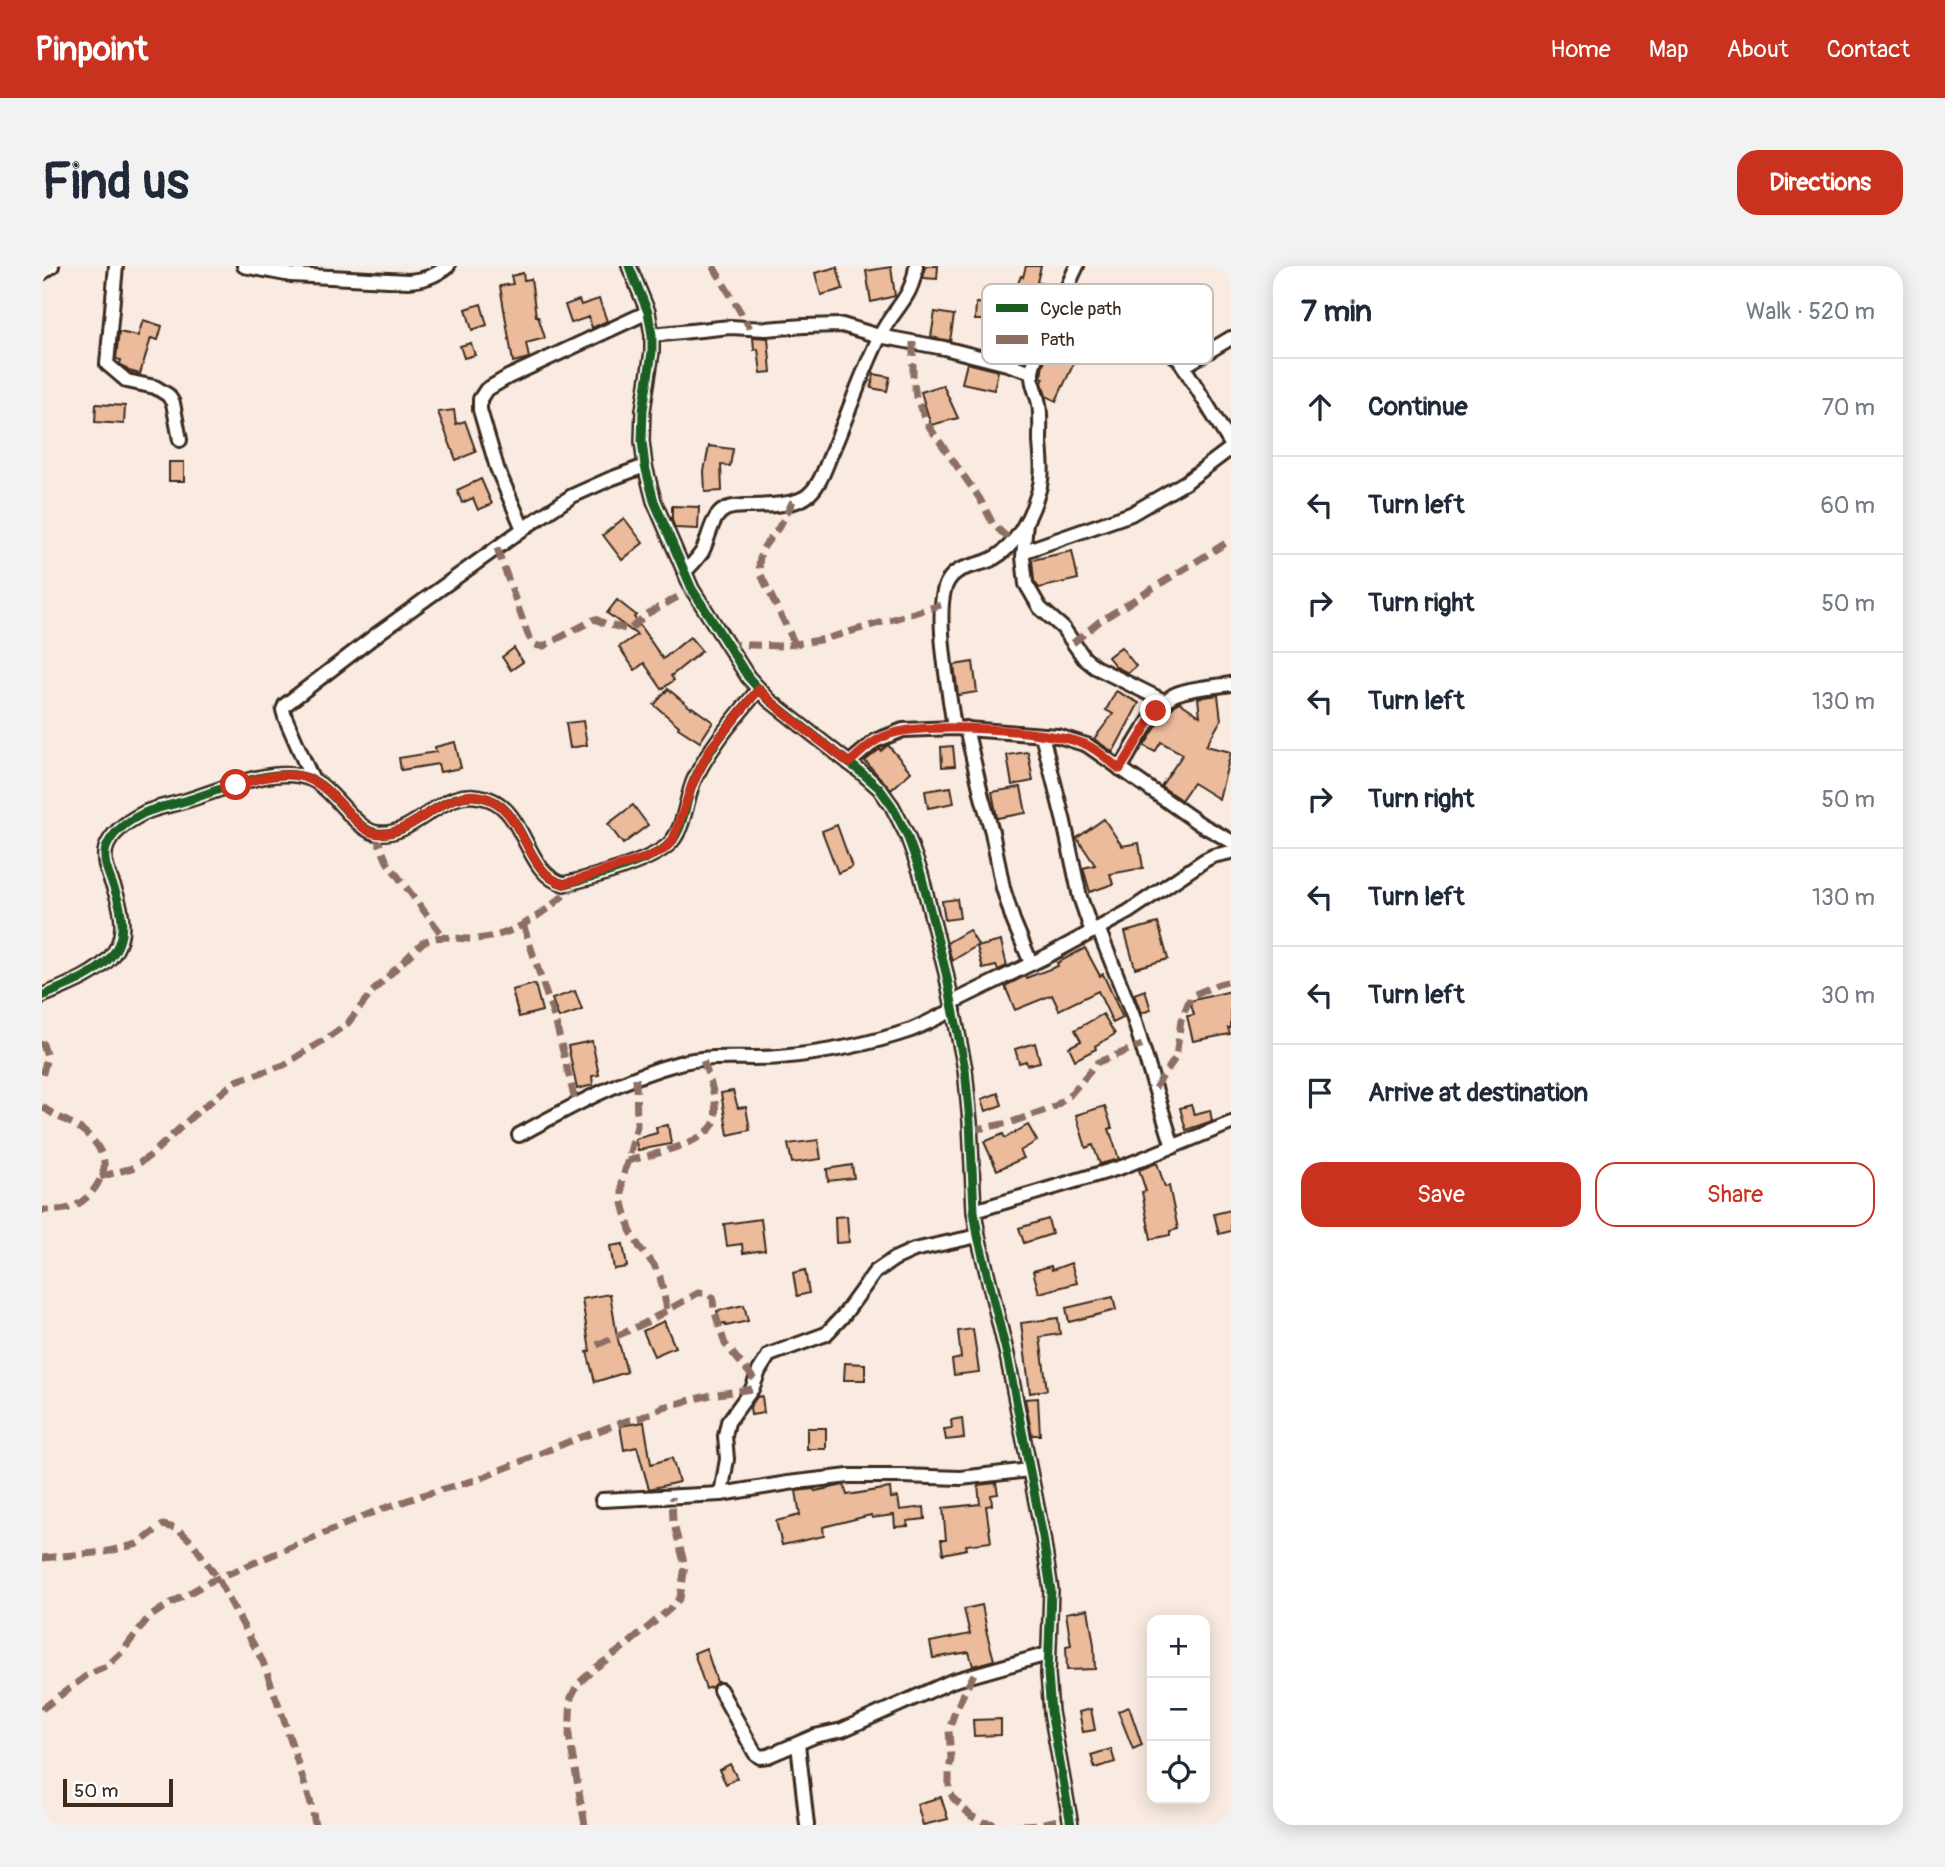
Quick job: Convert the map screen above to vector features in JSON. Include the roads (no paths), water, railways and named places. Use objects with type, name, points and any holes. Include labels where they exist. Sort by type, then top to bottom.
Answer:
[{"type":"street","points":[[42,273],[52,266]]},
{"type":"street","points":[[116,266],[107,364],[127,381],[155,387],[168,395],[173,403],[180,440]]},
{"type":"street","points":[[244,266],[291,275],[408,281],[434,276],[448,266]]},
{"type":"street","points":[[629,266],[648,312],[652,335],[643,410],[642,441],[645,466],[654,501],[692,589],[748,677],[769,700],[879,788],[908,835],[921,874],[953,1006],[965,1069],[974,1212],[978,1236],[1007,1355],[1043,1537],[1051,1590],[1048,1654],[1051,1712],[1071,1825]]},
{"type":"street","points":[[684,572],[701,553],[715,519],[725,509],[800,500],[812,491],[822,475],[879,336],[890,317],[906,299],[913,284],[916,266]]},
{"type":"street","points":[[1069,284],[1077,266]]},
{"type":"street","points":[[523,529],[497,468],[480,410],[480,399],[486,390],[508,377],[648,312]]},
{"type":"street","points":[[652,335],[730,327],[766,329],[842,326],[982,357]]},
{"type":"street","points":[[1213,349],[1231,338]]},
{"type":"street","points":[[1010,364],[1032,372]]},
{"type":"street","points":[[1031,962],[1003,888],[992,832],[960,728],[942,625],[942,605],[948,579],[957,570],[994,558],[1003,552],[1026,522],[1038,493],[1043,464],[1039,403],[1032,372],[1034,364]]},
{"type":"street","points":[[1025,551],[1130,514],[1186,482],[1231,446],[1184,366],[1187,364]]},
{"type":"street","points":[[312,779],[285,717],[285,705],[380,632],[572,496],[645,466]]},
{"type":"street","points":[[1026,522],[1023,557],[1026,584],[1040,608],[1063,628],[1084,658],[1095,667],[1164,701]]},
{"type":"street","points":[[1120,769],[1164,701],[1174,694],[1231,684]]},
{"type":"street","points":[[42,996],[99,969],[117,949],[123,926],[119,902],[104,860],[106,849],[111,837],[147,811],[252,780],[289,774],[312,779],[329,792],[363,827],[375,833],[383,833],[406,826],[455,798],[473,796],[492,800],[503,807],[547,875],[564,884],[648,857],[663,850],[673,840],[692,785],[710,749],[759,689]]},
{"type":"street","points":[[849,763],[875,741],[903,730],[960,728],[1058,736],[1087,745],[1200,824],[1231,841]]},
{"type":"street","points":[[1042,735],[1080,897],[1133,1016],[1173,1147]]},
{"type":"street","points":[[519,1135],[576,1105],[636,1078],[681,1062],[781,1057],[864,1043],[911,1030],[1031,962],[1128,912],[1205,860],[1231,852]]},
{"type":"street","points":[[974,1212],[1122,1167],[1231,1123]]},
{"type":"street","points":[[721,1494],[727,1459],[725,1436],[728,1422],[752,1388],[769,1355],[825,1334],[844,1316],[875,1272],[894,1259],[914,1250],[978,1236]]},
{"type":"street","points":[[602,1500],[721,1494],[849,1476],[961,1478],[1029,1470]]},
{"type":"street","points":[[720,1690],[749,1743],[760,1757],[815,1736],[842,1730],[952,1681],[1048,1654]]},
{"type":"street","points":[[797,1744],[807,1825]]}]
